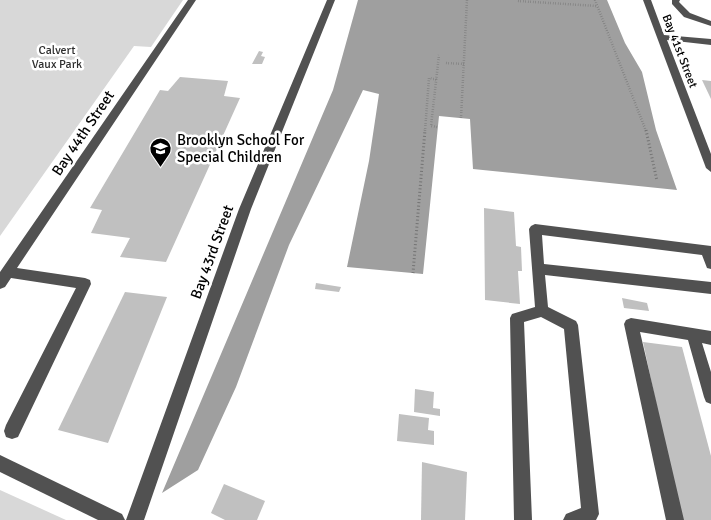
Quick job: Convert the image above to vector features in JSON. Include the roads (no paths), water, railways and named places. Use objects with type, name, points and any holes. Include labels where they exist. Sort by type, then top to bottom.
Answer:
[{"type":"street","name":"Bay 44th Street","points":[[4,278],[192,0]]},
{"type":"street","name":"Bay 43rd Street","points":[[135,520],[245,209],[331,0]]},
{"type":"street","name":"Bay 41st Street","points":[[646,0],[711,168]]},
{"type":"street","points":[[675,1],[687,15],[711,24]]},
{"type":"street","points":[[661,37],[711,42]]},
{"type":"street","points":[[542,311],[535,229],[707,250],[711,264]]},
{"type":"street","points":[[538,269],[711,288]]},
{"type":"street","points":[[4,278],[85,284],[12,431]]},
{"type":"street","points":[[523,520],[517,318],[542,311],[571,325],[590,514],[572,520]]},
{"type":"street","points":[[675,520],[631,324],[711,338]]},
{"type":"street","points":[[693,335],[711,397]]},
{"type":"street","points":[[0,463],[116,520]]},
{"type":"place","name":"Brooklyn School For Special Children","points":[[161,168]]},
{"type":"park label","name":"Calvert Vaux Park","points":[[57,57]]}]
